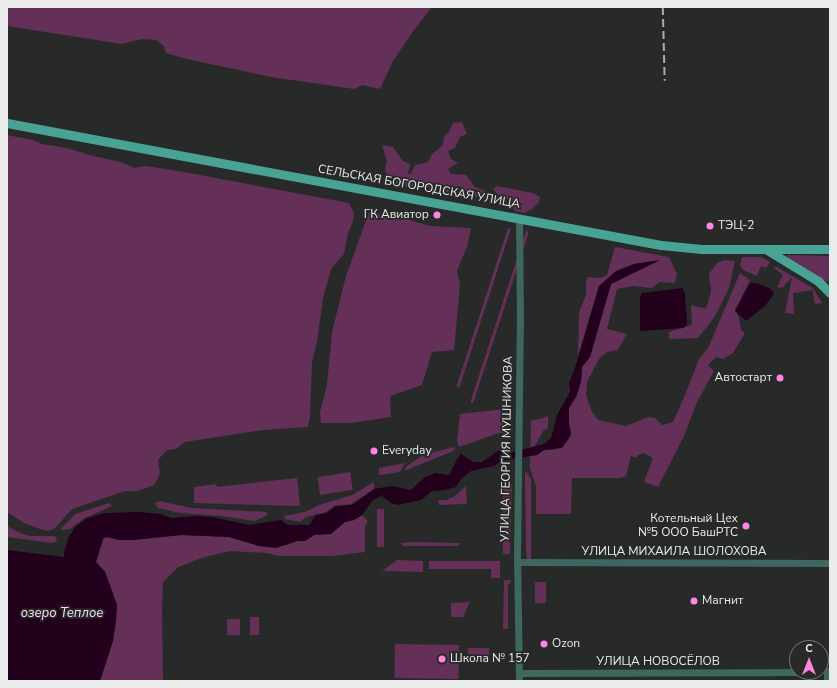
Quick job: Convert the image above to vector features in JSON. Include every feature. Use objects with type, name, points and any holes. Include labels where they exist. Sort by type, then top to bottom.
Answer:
[{"type":"main road","name":"СЕЛЬСКАЯ БОГОРОДСКАЯ УЛИЦА","points":[[7,123],[690,249],[830,249]]},
{"type":"main road","points":[[767,250],[818,281],[830,293]]},
{"type":"street","name":"УЛИЦА ГЕОРГИЯ МУШНИКОВА","points":[[519,218],[519,462],[517,562],[519,681]]},
{"type":"street","name":"УЛИЦА МИХАИЛА ШОЛОХОВА","points":[[517,562],[830,563]]},
{"type":"street","name":"УЛИЦА НОВОСЁЛОВ","points":[[519,673],[789,672]]},
{"type":"shaded area","points":[[7,7],[432,7],[393,61],[380,89],[362,85],[354,89],[271,77],[187,59],[166,53],[164,46],[156,40],[142,39],[122,44],[7,26]]},
{"type":"shaded area","points":[[462,122],[467,134],[460,137],[455,148],[448,151],[451,159],[458,163],[448,169],[451,174],[466,175],[475,187],[493,194],[492,200],[472,196],[467,198],[427,187],[408,187],[382,182],[389,178],[385,170],[387,161],[382,145],[393,147],[403,161],[410,164],[408,174],[411,174],[415,165],[428,162],[432,154],[442,146],[445,135],[449,132],[453,123]]},
{"type":"shaded area","points":[[7,135],[121,162],[134,168],[146,166],[184,172],[349,203],[354,213],[353,222],[348,233],[344,254],[331,269],[323,298],[317,342],[312,362],[310,417],[308,427],[263,430],[185,442],[176,449],[167,450],[158,460],[160,474],[154,485],[138,491],[125,491],[72,509],[54,529],[47,531],[24,523],[7,512]]},
{"type":"shaded area","points":[[497,186],[533,193],[540,197],[539,202],[532,209],[524,213],[515,211],[509,200],[497,194],[493,189]]},
{"type":"shaded area","points":[[369,212],[392,215],[430,226],[471,228],[468,244],[457,271],[460,284],[454,350],[432,352],[422,385],[390,396],[391,417],[351,423],[321,423],[320,412],[327,385],[332,332],[346,276]]},
{"type":"shaded area","points":[[508,228],[511,229],[459,388],[456,387]]},
{"type":"shaded area","points":[[526,231],[529,232],[473,403],[470,402]]},
{"type":"shaded area","points":[[615,247],[669,257],[677,274],[675,283],[659,282],[652,288],[633,286],[617,289],[607,329],[627,334],[618,350],[607,352],[599,359],[587,382],[586,395],[591,410],[598,420],[626,426],[648,417],[655,418],[662,425],[673,422],[699,359],[708,348],[740,273],[750,280],[735,310],[739,318],[741,330],[745,333],[733,353],[723,359],[716,357],[708,365],[714,371],[697,402],[684,436],[658,487],[644,482],[653,458],[644,453],[638,455],[636,458],[631,456],[626,476],[620,478],[572,478],[571,514],[536,514],[536,486],[530,468],[531,420],[548,416],[548,428],[543,431],[535,446],[539,453],[544,450],[554,450],[568,441],[571,435],[569,408],[576,397],[581,382],[582,367],[590,357],[611,284],[658,261],[634,264],[599,286],[578,356],[579,312],[586,295],[586,281],[588,277],[600,278],[607,275]]},
{"type":"shaded area","points":[[788,255],[829,256],[830,282],[822,280],[787,257]]},
{"type":"shaded area","points":[[742,257],[761,257],[770,262],[766,268],[761,266],[757,276],[745,271],[740,266]]},
{"type":"shaded area","points":[[724,260],[735,261],[729,288],[714,318],[698,338],[669,339],[669,332],[692,325],[691,305],[706,309],[711,291],[709,274],[717,263]]},
{"type":"shaded area","points":[[775,266],[813,288],[822,303],[816,304],[814,302],[813,290],[793,293],[794,314],[785,313],[792,277],[782,288],[777,287],[783,275],[774,268]]},
{"type":"shaded area","points":[[505,409],[509,415],[508,433],[499,433],[459,447],[457,441],[460,414]]},
{"type":"shaded area","points":[[454,447],[455,449],[451,452],[404,471],[407,466],[423,455]]},
{"type":"shaded area","points":[[405,463],[400,472],[379,475],[379,468]]},
{"type":"shaded area","points":[[525,470],[531,479],[531,559],[527,559],[526,552]]},
{"type":"shaded area","points":[[350,472],[353,490],[320,495],[317,477]]},
{"type":"shaded area","points":[[297,478],[300,506],[194,503],[194,487],[216,484],[217,487]]},
{"type":"shaded area","points":[[503,481],[512,484],[510,554],[503,554]]},
{"type":"shaded area","points":[[374,482],[374,489],[351,504],[335,506],[326,512],[306,517],[300,522],[285,519],[284,516],[305,512],[319,505],[352,495]]},
{"type":"shaded area","points":[[466,486],[467,504],[439,505],[438,500],[447,500],[455,496]]},
{"type":"shaded area","points":[[160,501],[191,508],[267,512],[267,515],[255,521],[221,516],[180,513],[158,508],[155,503]]},
{"type":"shaded area","points":[[109,503],[112,506],[83,519],[70,529],[60,530],[75,514]]},
{"type":"shaded area","points":[[377,509],[384,509],[384,547],[377,547]]},
{"type":"shaded area","points":[[362,515],[368,521],[365,526],[365,552],[332,556],[279,556],[266,553],[230,551],[202,558],[178,567],[163,582],[163,681],[100,681],[113,641],[117,605],[105,572],[96,562],[103,539],[106,537],[120,540],[133,540],[181,535],[229,537],[259,546],[287,545],[297,541],[305,541],[314,535],[331,534],[345,522],[354,520]]},
{"type":"shaded area","points":[[7,526],[20,533],[30,536],[55,536],[57,541],[52,543],[7,537]]},
{"type":"shaded area","points":[[401,543],[459,543],[459,546],[403,546]]},
{"type":"shaded area","points":[[397,560],[423,561],[423,572],[382,571]]},
{"type":"shaded area","points":[[429,561],[500,561],[500,578],[491,578],[491,569],[429,569]]},
{"type":"shaded area","points":[[504,580],[511,580],[508,585],[507,629],[503,629]]},
{"type":"shaded area","points":[[535,582],[546,582],[546,603],[535,603]]},
{"type":"shaded area","points":[[470,602],[463,617],[451,617],[451,603]]},
{"type":"shaded area","points":[[250,617],[259,617],[259,635],[250,635]]},
{"type":"shaded area","points":[[227,619],[240,619],[240,635],[227,635]]},
{"type":"shaded area","points":[[395,644],[459,645],[458,679],[394,678]]},
{"type":"shaded area","points":[[468,648],[489,648],[489,659],[468,659]]},
{"type":"water","name":"озеро Теплое","points":[[660,260],[611,284],[590,357],[582,367],[581,382],[576,397],[569,408],[571,434],[562,448],[544,450],[537,455],[501,461],[494,466],[471,471],[461,479],[456,487],[432,491],[421,500],[397,505],[391,503],[382,496],[373,500],[362,515],[354,520],[345,522],[331,534],[314,535],[305,541],[297,541],[276,548],[259,546],[229,537],[181,535],[120,540],[106,537],[103,539],[96,562],[105,572],[117,605],[113,641],[100,681],[7,681],[7,550],[64,557],[68,538],[75,527],[87,518],[105,513],[139,512],[160,514],[172,518],[196,516],[212,517],[250,525],[281,520],[288,525],[309,525],[316,515],[327,513],[335,506],[352,505],[374,489],[392,486],[411,490],[424,478],[435,473],[449,475],[461,454],[473,462],[482,462],[498,451],[506,448],[512,452],[544,444],[551,438],[557,415],[570,392],[569,383],[575,368],[599,286],[616,271],[634,264]]},
{"type":"water","points":[[750,283],[756,283],[770,288],[774,294],[765,306],[746,321],[735,311]]},
{"type":"water","points":[[682,288],[685,293],[687,324],[683,328],[640,330],[640,297],[642,293]]},
{"type":"railway","points":[[663,7],[665,81]]},
{"type":"place","name":"ГК Авиатор","points":[[437,215]]},
{"type":"place","name":"ТЭЦ-2","points":[[710,226]]},
{"type":"place","name":"Автостарт","points":[[780,378]]},
{"type":"place","name":"Everyday","points":[[374,451]]},
{"type":"place","name":"Котельный Цех №5 ООО БашРТС","points":[[746,526]]},
{"type":"place","name":"Магнит","points":[[694,601]]},
{"type":"place","name":"Ozon","points":[[544,644]]},
{"type":"place","name":"Школа № 157","points":[[442,659]]}]
